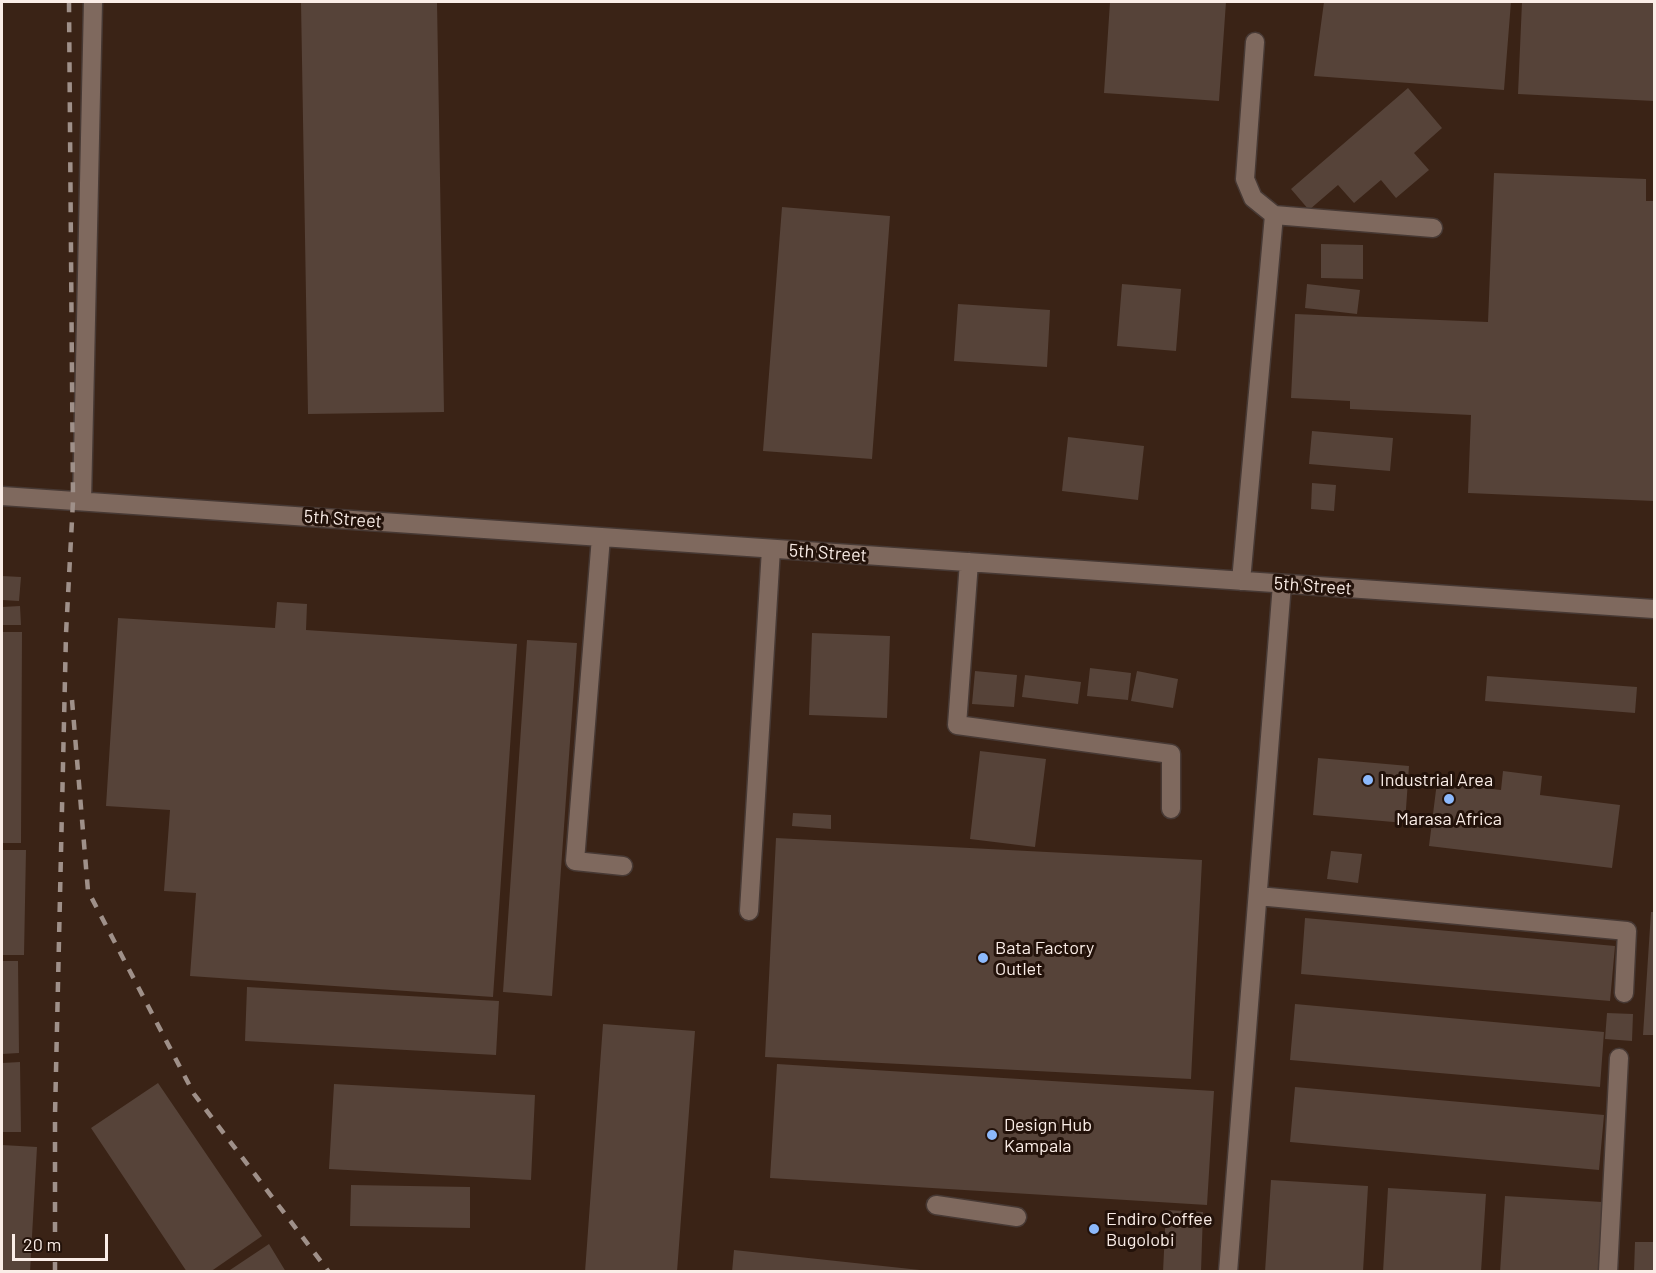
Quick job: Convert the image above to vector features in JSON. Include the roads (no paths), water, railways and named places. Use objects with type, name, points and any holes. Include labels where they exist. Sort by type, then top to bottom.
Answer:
[{"type":"street","points":[[82,501],[93,2]]},
{"type":"street","points":[[1255,42],[1245,179],[1253,198],[1274,215],[1433,228]]},
{"type":"street","points":[[1240,581],[1274,215]]},
{"type":"street","name":"5th Street","points":[[2,496],[1654,609]]},
{"type":"street","points":[[601,537],[575,861],[622,866]]},
{"type":"street","points":[[749,911],[771,549]]},
{"type":"street","points":[[969,562],[957,725],[1171,754],[1171,810]]},
{"type":"street","points":[[1228,1272],[1282,584]]},
{"type":"street","points":[[1258,896],[1628,931],[1624,993]]},
{"type":"street","points":[[1608,1272],[1619,1058]]},
{"type":"street","points":[[936,1205],[1017,1217]]},
{"type":"railway","points":[[55,1272],[55,1115],[66,634],[73,501],[69,2]]},
{"type":"railway","points":[[72,700],[88,891],[194,1094],[329,1272]]},
{"type":"place","name":"Industrial Area","points":[[1368,780]]},
{"type":"place","name":"Marasa Africa","points":[[1449,799]]},
{"type":"place","name":"Bata Factory Outlet","points":[[983,958]]},
{"type":"place","name":"Design Hub Kampala","points":[[992,1135]]},
{"type":"place","name":"Endiro Coffee Bugolobi","points":[[1094,1229]]}]
